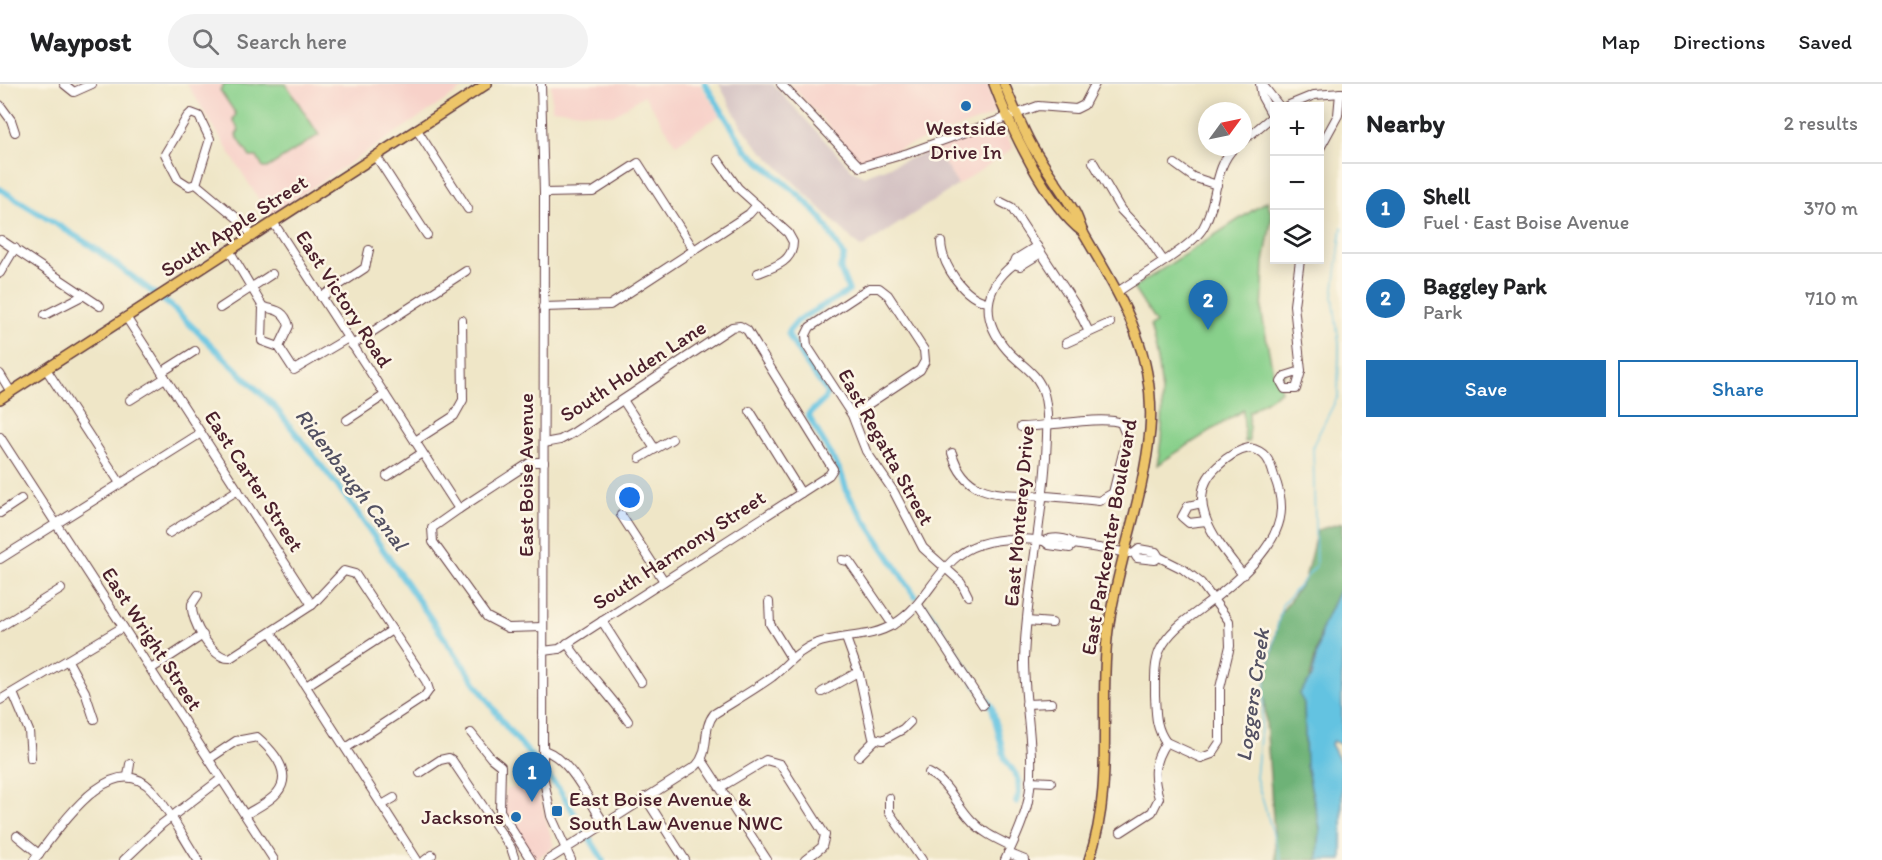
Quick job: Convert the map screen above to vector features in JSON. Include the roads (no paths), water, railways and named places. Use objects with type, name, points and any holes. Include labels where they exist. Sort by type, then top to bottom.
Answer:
[{"type":"main road","name":"South Apple Street","points":[[0,399],[487,84]]},
{"type":"main road","name":"East Parkcenter Boulevard","points":[[994,84],[1007,118],[1027,156],[1070,222],[1083,233]]},
{"type":"main road","name":"East Parkcenter Boulevard","points":[[1004,84],[1032,146],[1075,213],[1083,233],[1119,291],[1138,335],[1149,390],[1150,429],[1144,468],[1129,553],[1108,629],[1103,801],[1089,860]]},
{"type":"street","points":[[64,84],[74,92],[82,91],[92,84]]},
{"type":"street","name":"East Boise Avenue","points":[[541,84],[544,193],[543,775],[551,816],[564,849],[571,860]]},
{"type":"street","points":[[782,84],[860,167],[908,153],[1038,106],[1076,109],[1084,105],[1095,84]]},
{"type":"street","points":[[1261,84],[1276,102]]},
{"type":"street","points":[[1261,84],[1265,102],[1270,110]]},
{"type":"street","points":[[1295,102],[1306,97],[1341,93],[1338,115],[1324,141]]},
{"type":"street","points":[[1265,102],[1273,97]]},
{"type":"street","points":[[0,105],[11,120],[15,132]]},
{"type":"street","points":[[196,184],[210,139],[199,116],[191,113],[165,154],[182,184],[196,184],[243,223],[252,236]]},
{"type":"street","points":[[1252,134],[1270,119]]},
{"type":"street","points":[[417,130],[468,209]]},
{"type":"street","points":[[376,156],[427,235]]},
{"type":"street","points":[[1119,291],[1198,236],[1207,220],[1224,162],[1228,156]]},
{"type":"street","points":[[718,160],[738,189],[788,233],[793,242],[791,254],[786,259],[758,273]]},
{"type":"street","points":[[1093,162],[1121,210],[1147,237],[1163,260]]},
{"type":"street","points":[[544,193],[593,192],[638,163],[694,250]]},
{"type":"street","points":[[1175,164],[1193,177],[1217,185]]},
{"type":"street","points":[[1001,202],[1011,207],[1076,306],[1089,332]]},
{"type":"street","points":[[543,307],[610,305],[749,214],[757,205]]},
{"type":"street","name":"East Victory Road","points":[[273,222],[459,509]]},
{"type":"street","points":[[0,240],[100,306]]},
{"type":"street","points":[[941,242],[941,254],[967,294],[978,301],[988,302],[996,282],[1016,259],[1039,249]]},
{"type":"street","points":[[0,273],[15,248]]},
{"type":"street","points":[[229,250],[262,307],[262,340],[279,347],[294,370],[350,341],[466,271]]},
{"type":"street","points":[[321,297],[365,268],[369,250]]},
{"type":"street","points":[[1299,264],[1294,305],[1301,371]]},
{"type":"street","points":[[220,308],[272,274]]},
{"type":"street","name":"East Regatta Street","points":[[852,415],[920,370],[926,361],[924,350],[888,295],[879,288],[869,288],[810,327],[806,335],[807,346],[852,415],[866,451],[894,492],[916,537],[928,555],[961,582],[968,596]]},
{"type":"street","points":[[45,315],[84,295]]},
{"type":"street","name":"East Monterey Drive","points":[[988,302],[989,315],[995,334],[1008,351],[1037,378],[1044,392],[1046,427],[1040,540],[1027,621],[1024,660],[1030,781],[1028,802],[1008,853]]},
{"type":"street","points":[[262,307],[277,310],[287,318],[289,326],[279,347]]},
{"type":"street","name":"East Carter Street","points":[[126,317],[312,604]]},
{"type":"street","points":[[415,441],[454,416],[463,400],[462,320]]},
{"type":"street","points":[[1066,342],[1110,323]]},
{"type":"street","name":"South Holden Lane","points":[[544,443],[560,440],[732,327],[740,326],[753,339],[832,465],[832,472]]},
{"type":"street","points":[[130,400],[195,351]]},
{"type":"street","points":[[46,369],[120,483]]},
{"type":"street","points":[[0,374],[11,392]]},
{"type":"street","name":"East Victory Road","points":[[347,420],[385,395]]},
{"type":"street","points":[[623,400],[655,449]]},
{"type":"street","points":[[750,411],[801,493]]},
{"type":"street","points":[[952,453],[960,472],[978,488],[998,495],[1099,501],[1110,497],[1116,489],[1127,437],[1121,423],[1109,419],[1046,427],[1021,427]]},
{"type":"street","points":[[0,558],[201,433]]},
{"type":"street","name":"East Wright Street","points":[[0,437],[274,860]]},
{"type":"street","points":[[640,458],[672,439]]},
{"type":"street","points":[[548,860],[702,760],[706,748],[707,722],[714,714],[773,676],[791,658],[814,644],[873,633],[893,625],[918,605],[945,569],[961,554],[988,543],[1010,539],[1050,538],[1129,553],[1139,549],[1156,552],[1159,557],[1183,569],[1201,583],[1214,599],[1229,621],[1231,631],[1230,646],[1220,688],[1220,742],[1212,754],[1201,758],[1166,742],[1156,721],[1155,673],[1160,650],[1177,627],[1214,599],[1243,575],[1253,566],[1276,529],[1281,507],[1279,490],[1269,459],[1263,452],[1249,448],[1221,463],[1209,475],[1202,503],[1206,521],[1214,536],[1243,575]]},
{"type":"street","points":[[387,476],[422,453]]},
{"type":"street","points":[[543,627],[508,628],[496,624],[487,617],[433,542],[432,528],[531,462],[544,462]]},
{"type":"street","name":"South Harmony Street","points":[[543,651],[559,649],[832,472]]},
{"type":"street","points":[[169,533],[237,490]]},
{"type":"street","points":[[0,513],[21,500]]},
{"type":"street","points":[[1202,503],[1188,506],[1182,517],[1189,523],[1206,521]]},
{"type":"street","points":[[621,515],[664,581]]},
{"type":"street","points":[[842,560],[849,561],[893,625]]},
{"type":"street","points":[[198,595],[192,604],[191,611],[203,635],[215,654],[222,658],[230,657],[312,604],[336,576],[350,570],[355,573],[426,681],[429,690],[424,697],[346,748]]},
{"type":"street","points":[[1,624],[61,589]]},
{"type":"street","points":[[769,602],[770,624],[791,658]]},
{"type":"street","points":[[918,605],[983,705]]},
{"type":"street","points":[[602,621],[641,682]]},
{"type":"street","name":"East Monterey Drive","points":[[1027,621],[1052,624]]},
{"type":"street","points":[[0,700],[123,627]]},
{"type":"street","points":[[306,686],[392,630]]},
{"type":"street","points":[[271,632],[417,860]]},
{"type":"street","points":[[151,669],[203,635]]},
{"type":"street","points":[[846,638],[858,672],[871,734],[875,740]]},
{"type":"street","points":[[567,643],[583,667],[608,693],[628,721]]},
{"type":"street","points":[[68,661],[85,692],[94,719]]},
{"type":"street","points":[[822,692],[858,672]]},
{"type":"street","points":[[13,693],[29,730],[31,758]]},
{"type":"street","points":[[1026,704],[1052,703]]},
{"type":"street","points":[[859,756],[875,740],[883,740],[903,729],[910,722]]},
{"type":"street","points":[[471,733],[491,758],[501,766],[500,811],[531,860]]},
{"type":"street","points":[[209,759],[246,737],[257,737],[275,756],[283,772],[283,780],[277,794],[245,815]]},
{"type":"street","points":[[1121,832],[1152,812],[1159,798],[1153,779],[1154,768],[1157,756],[1166,742]]},
{"type":"street","points":[[544,750],[552,753],[566,766],[604,823]]},
{"type":"street","points":[[420,773],[440,760],[453,760],[510,848],[515,860]]},
{"type":"street","points":[[702,760],[767,860]]},
{"type":"street","points":[[721,787],[759,763],[774,760],[786,769],[823,828],[825,842],[818,852],[805,860]]},
{"type":"street","points":[[128,776],[130,764]]},
{"type":"street","points":[[929,773],[938,777],[972,821],[1008,853],[1025,860]]},
{"type":"street","points":[[17,836],[37,857],[83,800],[110,781],[128,776],[141,781],[153,790],[198,860]]},
{"type":"street","points":[[124,860],[170,818],[221,779]]},
{"type":"street","points":[[1030,781],[1051,782]]},
{"type":"street","points":[[645,797],[682,859]]},
{"type":"street","points":[[382,805],[394,798]]},
{"type":"street","points":[[890,798],[889,812],[922,860]]},
{"type":"water","points":[[1342,584],[1342,745],[1333,741],[1331,744],[1342,765],[1342,860],[1318,860],[1320,828],[1306,765],[1304,703],[1299,694],[1312,677],[1322,627]]},
{"type":"waterway","points":[[705,84],[746,150],[800,196],[821,218],[844,256],[840,269],[849,291],[798,320],[788,332],[827,392],[825,399],[808,415],[839,469]]},
{"type":"waterway","name":"Ridenbaugh Canal","points":[[0,189],[93,247],[171,306],[275,407],[350,502],[504,724],[559,789],[603,860]]},
{"type":"waterway","name":"Loggers Creek","points":[[1281,860],[1256,778],[1266,676],[1282,605],[1316,566],[1313,445],[1338,396],[1339,344],[1333,296],[1342,227]]},
{"type":"waterway","points":[[841,473],[848,494],[915,596]]},
{"type":"waterway","points":[[925,607],[992,707],[1005,759],[1018,778],[1019,794],[1016,802]]},
{"type":"place","name":"Westside Drive In","points":[[966,106]]},
{"type":"place","name":"Baggley Park","points":[[1208,330]]},
{"type":"place","name":"Shell","points":[[532,802]]},
{"type":"place","name":"East Boise Avenue & South Law Avenue NWC","points":[[557,811]]},
{"type":"place","name":"Jacksons","points":[[516,817]]}]
